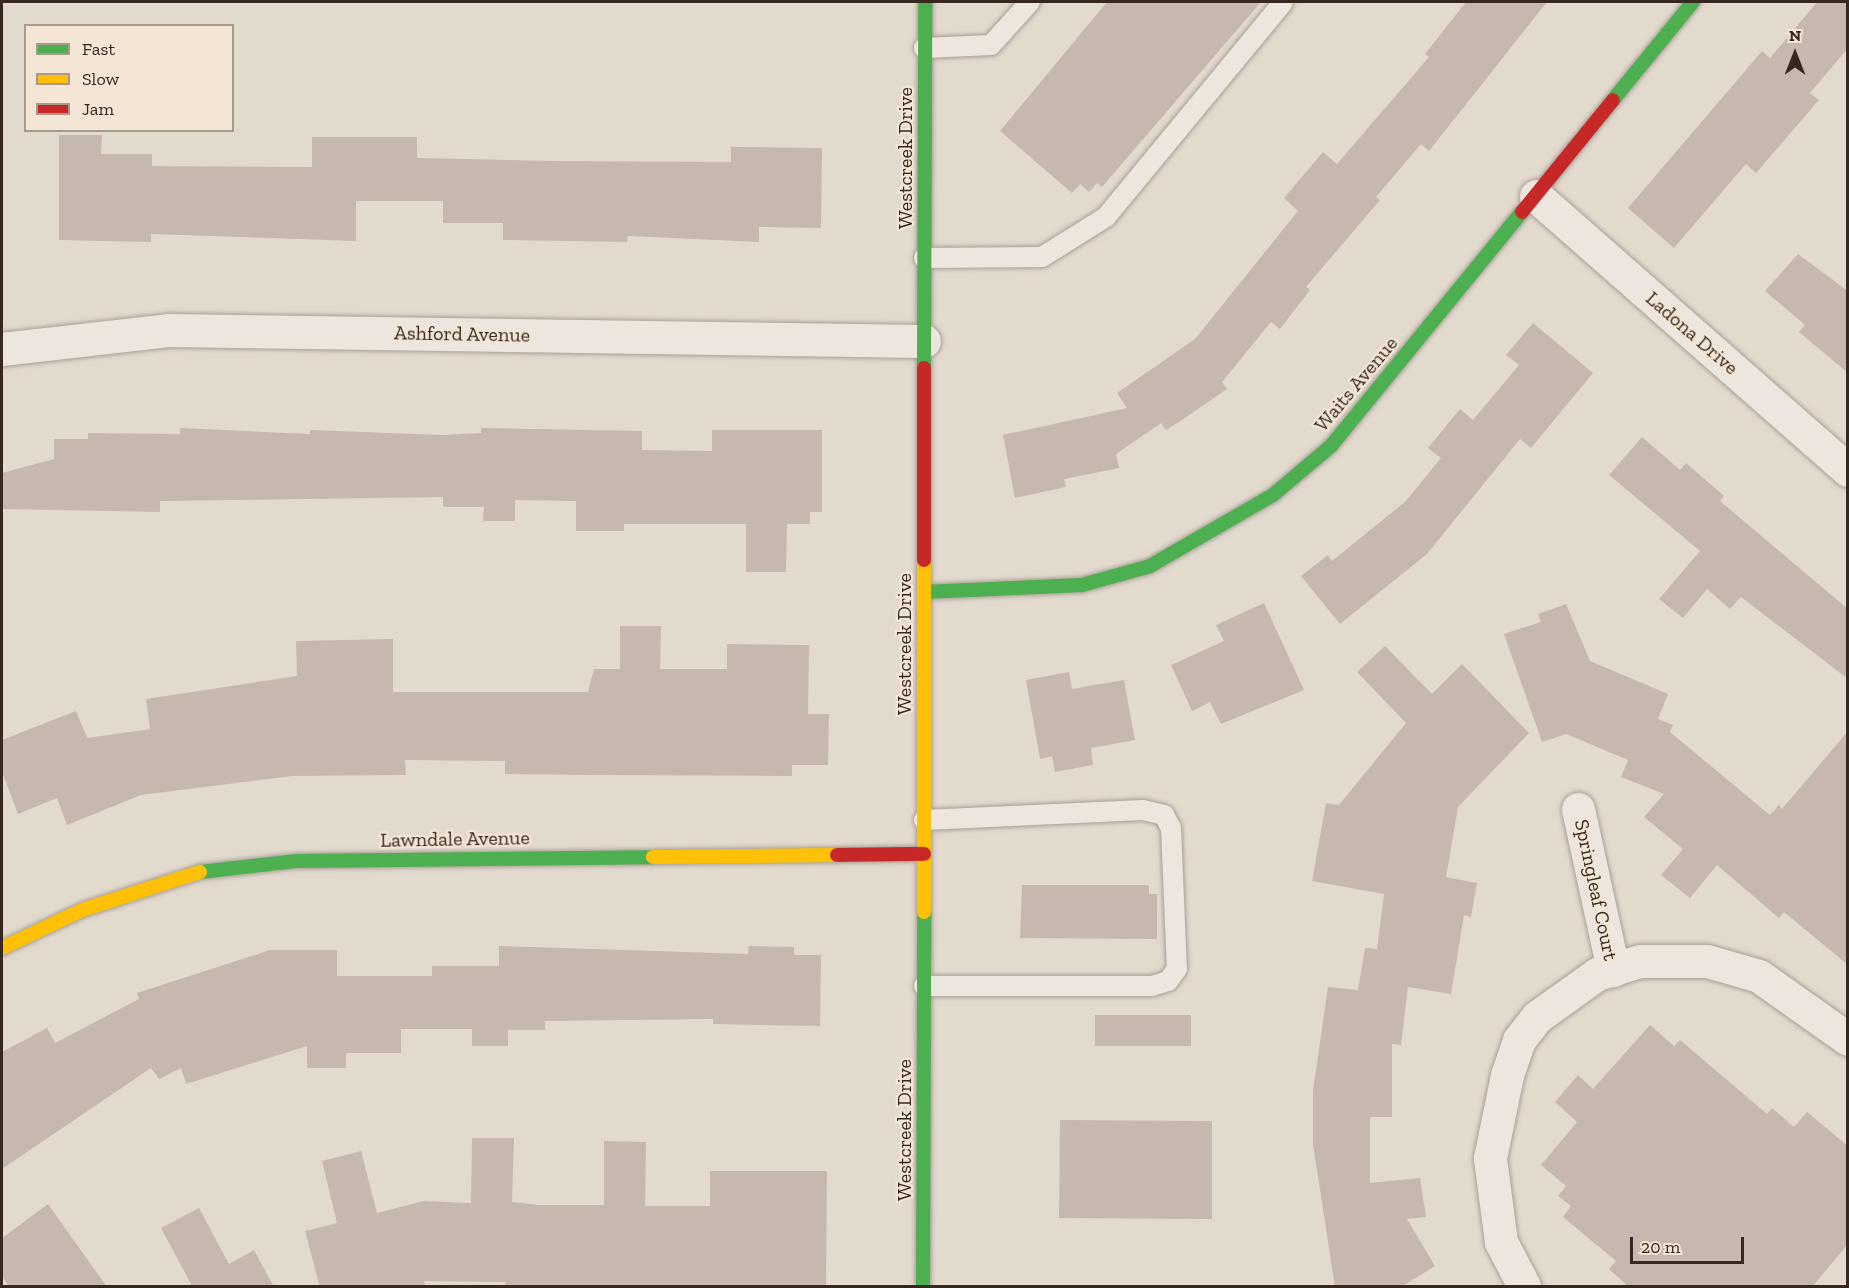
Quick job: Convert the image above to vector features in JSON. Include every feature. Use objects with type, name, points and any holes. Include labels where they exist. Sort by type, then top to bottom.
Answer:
[{"type":"street","name":"Westcreek Drive","points":[[923,1287],[924,2]]},
{"type":"street","name":"Waits Avenue","points":[[924,592],[1082,585],[1150,566],[1273,495],[1331,446],[1693,2]]},
{"type":"street","name":"Ladona Drive","points":[[1536,196],[1848,470]]},
{"type":"street","name":"Ashford Avenue","points":[[2,349],[168,330],[924,341]]},
{"type":"street","name":"Springleaf Court","points":[[1578,809],[1613,970]]},
{"type":"street","name":"Lawndale Avenue","points":[[2,948],[82,910],[196,872],[297,861],[924,854]]},
{"type":"street","points":[[1524,1287],[1501,1242],[1490,1158],[1507,1075],[1519,1041],[1537,1017],[1596,974],[1640,961],[1707,961],[1749,973],[1818,1013],[1848,1039]]},
{"type":"lane","points":[[924,48],[990,45],[1030,2]]},
{"type":"lane","points":[[924,258],[1042,257],[1106,217],[1283,2]]},
{"type":"lane","points":[[924,820],[1143,810],[1164,815],[1171,828],[1177,969],[1168,981],[1152,986],[924,986]]},
{"type":"building","points":[[1107,2],[1261,2],[1102,187],[1097,183],[1089,192],[1080,184],[1072,193],[1000,131]]},
{"type":"building","points":[[1466,2],[1547,2],[1429,151],[1421,144],[1376,197],[1380,200],[1306,287],[1310,290],[1280,329],[1271,322],[1222,382],[1227,389],[1166,430],[1161,423],[1116,454],[1119,468],[1064,479],[1066,487],[1015,498],[1003,435],[1127,408],[1117,393],[1195,339],[1298,211],[1284,198],[1323,152],[1337,164],[1429,57],[1425,54]]},
{"type":"building","points":[[1817,2],[1848,2],[1848,48],[1810,93],[1819,100],[1756,173],[1746,164],[1674,248],[1628,208],[1762,51],[1770,58]]},
{"type":"building","points":[[59,135],[102,135],[101,154],[152,154],[152,166],[312,167],[312,137],[417,137],[417,158],[555,161],[731,162],[731,147],[822,148],[821,228],[759,227],[759,242],[628,236],[627,242],[503,240],[503,223],[443,223],[443,201],[356,201],[356,241],[151,234],[151,242],[59,240]]},
{"type":"building","points":[[1798,254],[1848,291],[1848,373],[1799,332],[1805,325],[1765,291]]},
{"type":"building","points":[[1533,323],[1593,373],[1531,448],[1520,439],[1427,554],[1340,624],[1301,576],[1328,555],[1332,561],[1406,501],[1441,458],[1428,448],[1460,409],[1473,420],[1519,365],[1506,355]]},
{"type":"building","points":[[180,428],[310,434],[310,430],[444,435],[481,433],[481,428],[642,431],[642,450],[712,451],[712,430],[822,430],[822,512],[810,512],[810,524],[787,524],[786,572],[746,572],[746,524],[624,524],[624,531],[576,531],[576,501],[515,500],[515,521],[483,521],[484,507],[443,507],[443,497],[160,501],[160,512],[2,509],[2,473],[54,459],[54,439],[88,439],[88,433],[180,434]]},
{"type":"building","points":[[1642,437],[1680,470],[1686,463],[1724,496],[1720,501],[1848,609],[1848,679],[1741,597],[1730,609],[1707,589],[1683,618],[1659,599],[1700,551],[1609,475]]},
{"type":"building","points":[[1264,603],[1304,690],[1221,724],[1210,702],[1192,711],[1171,665],[1224,641],[1216,625]]},
{"type":"building","points":[[1566,604],[1590,661],[1668,694],[1658,719],[1673,725],[1670,732],[1770,815],[1779,805],[1782,809],[1848,731],[1848,965],[1784,912],[1779,918],[1717,865],[1690,898],[1661,875],[1683,849],[1644,817],[1664,794],[1621,777],[1628,760],[1566,734],[1542,742],[1504,634],[1541,622],[1538,614]]},
{"type":"building","points":[[620,626],[661,626],[660,669],[727,669],[727,644],[809,645],[808,714],[829,714],[828,765],[792,765],[792,776],[588,775],[505,774],[505,761],[405,760],[406,775],[292,776],[141,795],[67,825],[57,798],[18,814],[2,772],[2,740],[76,711],[87,738],[150,729],[146,699],[297,676],[296,641],[393,639],[393,692],[588,692],[594,669],[620,669]]},
{"type":"building","points":[[1385,646],[1432,694],[1462,664],[1529,733],[1458,807],[1446,877],[1477,883],[1471,917],[1464,915],[1451,994],[1408,987],[1401,1045],[1392,1044],[1392,1117],[1370,1117],[1370,1183],[1420,1178],[1426,1217],[1407,1219],[1435,1266],[1401,1287],[1335,1287],[1313,1144],[1313,1091],[1328,987],[1358,990],[1365,948],[1377,949],[1384,894],[1312,881],[1326,803],[1339,805],[1406,723],[1357,672]]},
{"type":"building","points":[[1069,672],[1072,689],[1124,680],[1135,740],[1091,748],[1093,765],[1055,772],[1052,756],[1040,759],[1026,680]]},
{"type":"building","points":[[1022,885],[1149,885],[1149,894],[1157,894],[1157,939],[1020,938]]},
{"type":"building","points":[[499,946],[748,954],[749,946],[794,947],[794,955],[821,955],[820,1026],[713,1024],[713,1019],[545,1021],[545,1030],[508,1030],[508,1046],[472,1046],[472,1029],[401,1029],[401,1053],[346,1053],[346,1068],[307,1068],[307,1046],[186,1084],[181,1068],[159,1079],[151,1068],[2,1169],[2,1052],[47,1028],[55,1043],[139,999],[137,993],[270,950],[337,950],[337,976],[432,976],[432,966],[499,966]]},
{"type":"building","points":[[1095,1015],[1191,1015],[1191,1046],[1095,1046]]},
{"type":"building","points":[[1650,1025],[1674,1046],[1680,1040],[1767,1114],[1772,1108],[1794,1127],[1807,1112],[1848,1146],[1848,1244],[1812,1287],[1629,1287],[1609,1269],[1616,1261],[1563,1217],[1571,1206],[1558,1196],[1566,1186],[1541,1165],[1577,1122],[1555,1102],[1578,1075],[1593,1089]]},
{"type":"building","points":[[1060,1120],[1212,1121],[1212,1219],[1059,1218]]},
{"type":"building","points":[[472,1138],[514,1138],[512,1202],[539,1205],[604,1205],[604,1141],[646,1142],[645,1206],[710,1206],[710,1171],[827,1171],[826,1287],[505,1287],[505,1282],[424,1281],[425,1287],[320,1287],[305,1231],[337,1223],[322,1161],[361,1151],[377,1213],[424,1201],[471,1203]]},
{"type":"building","points":[[48,1204],[107,1287],[9,1287],[2,1276],[2,1238]]},
{"type":"building","points":[[199,1208],[229,1264],[254,1250],[274,1287],[186,1287],[191,1284],[161,1228]]},
{"type":"traffic: fast","points":[[924,368],[925,2]]},
{"type":"traffic: fast","points":[[1613,100],[1693,2]]},
{"type":"traffic: fast","points":[[924,592],[1082,585],[1150,566],[1273,495],[1331,446],[1522,212]]},
{"type":"traffic: fast","points":[[200,872],[297,861],[653,857]]},
{"type":"traffic: fast","points":[[923,1286],[924,912]]},
{"type":"traffic: slow","points":[[924,560],[924,912]]},
{"type":"traffic: slow","points":[[653,857],[837,855]]},
{"type":"traffic: slow","points":[[2,948],[82,910],[200,872]]},
{"type":"traffic: jam","points":[[1522,212],[1613,100]]},
{"type":"traffic: jam","points":[[924,368],[924,560]]},
{"type":"traffic: jam","points":[[837,855],[924,854]]}]
